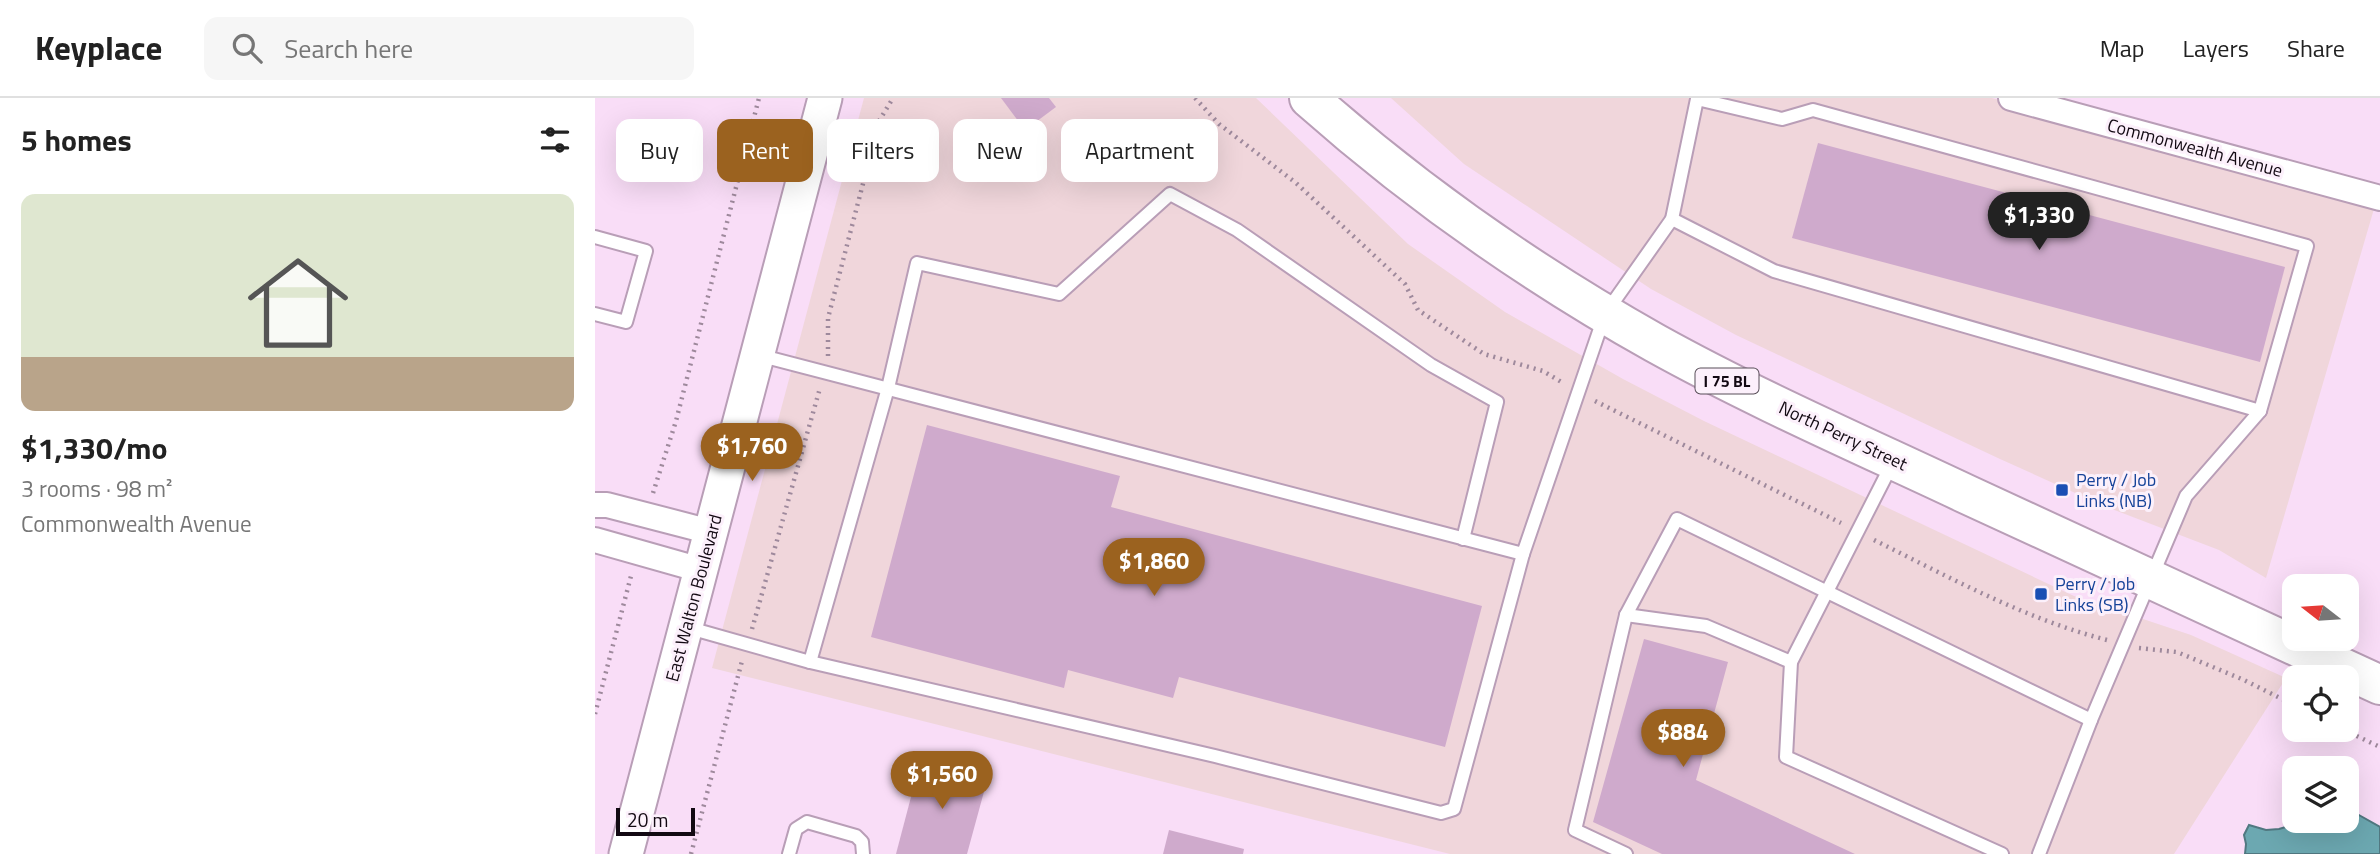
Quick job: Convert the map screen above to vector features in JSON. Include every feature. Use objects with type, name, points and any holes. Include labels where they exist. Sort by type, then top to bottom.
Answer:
[{"type":"main road","name":"North Perry Street","points":[[1308,98],[1449,211],[1520,260],[1605,314],[1718,376],[2380,685]]},
{"type":"main road","name":"East Walton Boulevard","points":[[626,854],[822,111]]},
{"type":"street","name":"Commonwealth Avenue","points":[[2027,100],[2380,198]]},
{"type":"street","points":[[595,505],[607,505],[711,532]]},
{"type":"street","points":[[595,540],[701,570]]},
{"type":"lane","points":[[686,627],[810,662],[1215,755],[1441,813],[1454,808],[1523,554],[1605,314],[1672,219],[1697,99],[1782,119],[1813,110],[2307,246],[2260,411],[2186,496],[2122,644],[2039,854]]},
{"type":"lane","points":[[822,111],[838,119]]},
{"type":"lane","points":[[810,662],[888,388],[917,263],[1059,294],[1170,194],[1237,230],[1430,365],[1497,402],[1463,538]]},
{"type":"lane","points":[[1672,219],[1774,271],[2260,411]]},
{"type":"lane","points":[[595,237],[646,251],[627,322],[595,314]]},
{"type":"lane","points":[[758,355],[1523,554]]},
{"type":"lane","points":[[1894,460],[1791,662],[1786,757],[2002,854]]},
{"type":"lane","points":[[1626,854],[1575,830],[1626,615],[1677,519],[2091,720]]},
{"type":"lane","points":[[1626,615],[1706,626],[1791,662]]},
{"type":"lane","points":[[789,854],[796,829],[807,822],[856,836],[862,842],[863,854]]},
{"type":"path","points":[[646,515],[676,421],[759,98]]},
{"type":"path","points":[[881,119],[893,98]]},
{"type":"path","points":[[1195,98],[1219,124],[1296,183],[1405,284],[1418,310],[1484,354],[1543,371],[1973,589],[2081,633],[2144,649],[2177,652],[2282,699]]},
{"type":"path","points":[[691,854],[747,644],[825,372],[828,358],[828,318],[864,182]]},
{"type":"path","points":[[595,714],[637,553]]},
{"type":"path","points":[[2359,737],[2380,747]]},
{"type":"shaded area","points":[[864,98],[1256,98],[1408,244],[1505,312],[1704,421],[2074,596],[2191,635],[2282,676],[2282,684],[2174,854],[1450,854],[712,668],[842,182],[939,182],[939,119],[858,119]]},
{"type":"shaded area","points":[[1391,98],[1992,98],[2376,202],[2266,578],[2219,550],[2104,506],[1736,335],[1651,289],[1464,164]]},
{"type":"shaded area","points":[[2359,815],[2380,827],[2380,854],[2245,854],[2244,835],[2249,825],[2266,830],[2282,828],[2282,833],[2359,833]]},
{"type":"building","points":[[1001,98],[1049,98],[1056,107],[1040,119],[1017,119]]},
{"type":"building","points":[[1818,143],[2285,267],[2260,362],[1792,238]]},
{"type":"building","points":[[927,425],[1120,476],[1111,507],[1482,606],[1445,747],[1179,677],[1173,698],[1068,670],[1064,688],[871,637]]},
{"type":"building","points":[[1644,639],[1728,662],[1696,780],[1855,854],[1662,854],[1593,822]]},
{"type":"building","points":[[921,759],[988,777],[967,854],[896,854]]},
{"type":"building","points":[[1169,830],[1244,849],[1243,854],[1163,854]]},
{"type":"place","name":"Perry / Job Links (NB)","points":[[2062,490]]},
{"type":"place","name":"Perry / Job Links (SB)","points":[[2041,594]]}]
